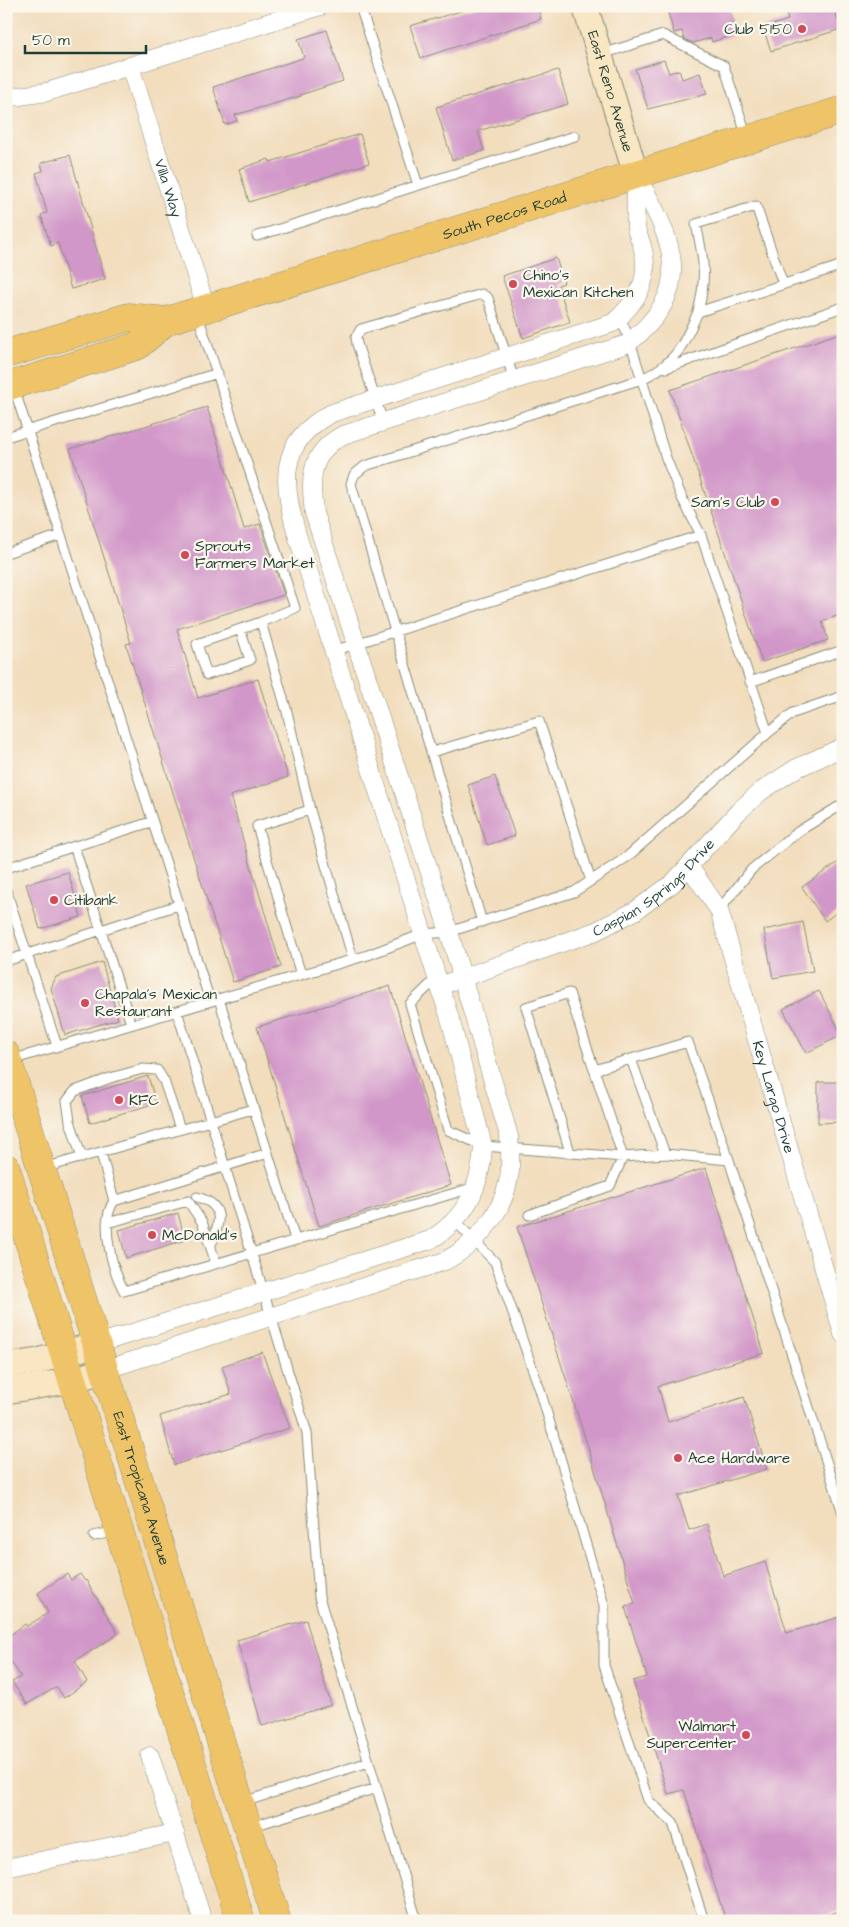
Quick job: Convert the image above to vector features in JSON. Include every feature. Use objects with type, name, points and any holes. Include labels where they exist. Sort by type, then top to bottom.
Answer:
[{"type":"main road","name":"South Pecos Road","points":[[10,386],[137,346],[166,321],[843,110]]},
{"type":"main road","name":"South Pecos Road","points":[[6,354],[129,317],[166,321]]},
{"type":"main road","name":"East Tropicana Avenue","points":[[7,1059],[277,1921]]},
{"type":"main road","points":[[6,1168],[66,1353],[241,1921]]},
{"type":"main road","points":[[174,1703],[204,1758],[222,1804],[232,1818],[244,1815]]},
{"type":"street","points":[[6,98],[47,92],[320,6]]},
{"type":"street","name":"East Reno Avenue","points":[[585,6],[636,175]]},
{"type":"street","name":"Villa Way","points":[[130,66],[201,310]]},
{"type":"street","points":[[6,1366],[66,1353],[430,1240],[447,1230],[465,1210],[476,1187],[482,1162],[483,1146],[438,982],[288,501],[287,474],[289,459],[298,443],[316,421],[332,413],[613,323],[637,299],[646,275],[644,250],[636,230],[636,175]]},
{"type":"street","points":[[6,1391],[74,1380],[445,1260],[460,1252],[487,1228],[508,1183],[509,1136],[449,932],[314,513],[311,476],[319,454],[332,441],[382,422],[630,341],[648,328],[670,292],[671,254],[662,221],[636,175]]},
{"type":"street","name":"Caspian Springs Drive","points":[[438,982],[463,978],[596,932],[635,911],[673,883],[738,812],[760,792],[795,769],[843,747]]},
{"type":"street","name":"Key Largo Drive","points":[[689,866],[719,910],[839,1312],[843,1334]]},
{"type":"street","points":[[150,1756],[203,1921]]},
{"type":"street","points":[[6,1868],[175,1833]]},
{"type":"lane","points":[[360,6],[418,186]]},
{"type":"lane","points":[[600,54],[663,35],[724,66],[748,140]]},
{"type":"lane","points":[[257,236],[575,136]]},
{"type":"lane","points":[[661,370],[679,353],[698,312],[704,286],[703,256],[696,224],[756,206],[783,284]]},
{"type":"lane","points":[[698,312],[843,264]]},
{"type":"lane","points":[[382,422],[357,344],[356,337],[361,329],[482,294],[488,298],[514,380]]},
{"type":"lane","points":[[482,922],[351,484],[354,475],[366,466],[642,379],[661,370],[843,308]]},
{"type":"lane","points":[[201,310],[218,374],[295,608],[197,644],[207,675],[250,660],[240,629]]},
{"type":"lane","points":[[620,317],[630,341],[666,458],[682,498],[701,535],[768,733]]},
{"type":"lane","points":[[6,437],[218,374]]},
{"type":"lane","points":[[10,386],[28,431],[178,905],[253,1109],[294,1239]]},
{"type":"lane","points":[[6,553],[61,535]]},
{"type":"lane","points":[[334,651],[701,535]]},
{"type":"lane","points":[[261,622],[287,712],[310,810],[353,960]]},
{"type":"lane","points":[[750,682],[843,650]]},
{"type":"lane","points":[[7,1059],[353,960],[423,934],[449,932],[574,892],[627,858],[792,713],[843,696]]},
{"type":"lane","points":[[432,752],[539,721],[591,881]]},
{"type":"lane","points":[[719,910],[752,869],[799,831],[843,804]]},
{"type":"lane","points":[[301,975],[257,826],[310,810]]},
{"type":"lane","points":[[6,868],[151,822]]},
{"type":"lane","points":[[74,846],[131,1024]]},
{"type":"lane","points":[[6,890],[57,1046]]},
{"type":"lane","points":[[6,961],[101,932],[178,905]]},
{"type":"lane","points":[[438,982],[410,1004],[448,1130],[483,1146],[623,1156],[665,1154],[729,1160]]},
{"type":"lane","points":[[529,1214],[610,1186],[623,1156],[568,992],[526,1007],[570,1152]]},
{"type":"lane","points":[[177,1011],[307,1433],[319,1597],[417,1921]]},
{"type":"lane","points":[[594,1070],[688,1042],[729,1160],[843,1513]]},
{"type":"lane","points":[[631,1059],[665,1154]]},
{"type":"lane","points":[[82,1158],[70,1121],[67,1101],[75,1091],[110,1078],[143,1069],[157,1070],[164,1081],[180,1130]]},
{"type":"lane","points":[[42,1169],[253,1109]]},
{"type":"lane","points":[[101,1153],[114,1201]]},
{"type":"lane","points":[[268,1153],[114,1201],[110,1207],[107,1223],[109,1247],[124,1291],[294,1239],[476,1187]]},
{"type":"lane","points":[[197,1197],[208,1200],[218,1211],[220,1224],[211,1245]]},
{"type":"lane","points":[[107,1223],[188,1201],[202,1222],[216,1263]]},
{"type":"lane","points":[[455,1221],[495,1262],[540,1390],[604,1605],[604,1665],[648,1800],[673,1823],[704,1921]]},
{"type":"lane","points":[[94,1536],[121,1530]]},
{"type":"lane","points":[[244,1815],[369,1762]]},
{"type":"lane","points":[[244,1815],[377,1788]]},
{"type":"building","points":[[478,6],[537,6],[541,19],[421,58],[410,26]]},
{"type":"building","points":[[666,6],[728,6],[737,34],[712,42],[711,38],[693,43],[684,39],[682,31],[674,33]]},
{"type":"building","name":"Club 5150","points":[[784,6],[833,6],[841,29],[771,51],[763,28],[788,20]]},
{"type":"building","points":[[327,30],[343,81],[301,96],[235,115],[237,121],[225,125],[213,87],[303,58],[298,39]]},
{"type":"building","points":[[664,60],[669,73],[679,70],[682,79],[700,73],[707,94],[648,109],[635,69]]},
{"type":"building","points":[[558,70],[568,104],[478,131],[484,151],[452,160],[436,107]]},
{"type":"building","points":[[360,134],[369,163],[249,202],[239,169],[269,159],[270,162]]},
{"type":"building","points":[[70,155],[105,279],[71,289],[58,243],[51,246],[41,215],[47,213],[36,173],[43,171],[41,163]]},
{"type":"building","points":[[556,258],[564,283],[558,285],[570,322],[523,338],[502,276]]},
{"type":"building","name":"Sam's Club","points":[[843,332],[843,614],[822,621],[828,640],[762,662],[670,390]]},
{"type":"building","points":[[207,407],[244,529],[260,524],[284,595],[177,629],[198,698],[258,679],[288,777],[230,796],[281,967],[233,982],[126,644],[131,643],[70,449]]},
{"type":"building","points":[[495,776],[515,836],[487,845],[468,785]]},
{"type":"building","points":[[843,859],[843,908],[825,921],[802,887]]},
{"type":"building","name":"Citibank","points":[[68,872],[81,917],[40,929],[26,884]]},
{"type":"building","points":[[803,922],[813,971],[773,978],[764,930]]},
{"type":"building","name":"Chapala's Mexican Restaurant","points":[[102,962],[118,1019],[65,1035],[51,988],[56,977]]},
{"type":"building","points":[[390,986],[451,1185],[319,1226],[257,1027]]},
{"type":"building","points":[[819,991],[842,1035],[806,1053],[783,1009]]},
{"type":"building","name":"KFC","points":[[148,1076],[156,1103],[90,1123],[82,1096]]},
{"type":"building","points":[[818,1082],[843,1082],[843,1122],[818,1123]]},
{"type":"building","points":[[706,1168],[764,1353],[658,1386],[668,1422],[744,1397],[767,1469],[678,1496],[689,1530],[707,1524],[723,1576],[765,1562],[787,1633],[843,1616],[843,1910],[808,1921],[726,1921],[684,1790],[668,1794],[633,1681],[647,1677],[625,1607],[635,1604],[588,1447],[517,1227]]},
{"type":"building","name":"McDonald's","points":[[178,1213],[185,1240],[126,1258],[119,1230]]},
{"type":"building","points":[[262,1352],[290,1428],[174,1465],[160,1416],[231,1394],[222,1366]]},
{"type":"building","points":[[67,1574],[71,1580],[80,1574],[86,1580],[118,1634],[75,1661],[87,1682],[64,1698],[57,1687],[27,1704],[12,1682],[21,1677],[6,1654],[6,1638],[25,1624],[27,1626],[48,1613],[38,1593]]},
{"type":"building","points":[[306,1620],[331,1705],[262,1726],[237,1640]]},
{"type":"place","name":"Club 5150","points":[[802,29]]},
{"type":"place","name":"Chino's Mexican Kitchen","points":[[513,284]]},
{"type":"place","name":"Sam's Club","points":[[775,502]]},
{"type":"place","name":"Sprouts Farmers Market","points":[[185,555]]},
{"type":"place","name":"Citibank","points":[[54,900]]},
{"type":"place","name":"Chapala's Mexican Restaurant","points":[[85,1003]]},
{"type":"place","name":"KFC","points":[[119,1100]]},
{"type":"place","name":"McDonald's","points":[[152,1235]]},
{"type":"place","name":"Ace Hardware","points":[[678,1458]]},
{"type":"place","name":"Walmart Supercenter","points":[[746,1735]]}]
